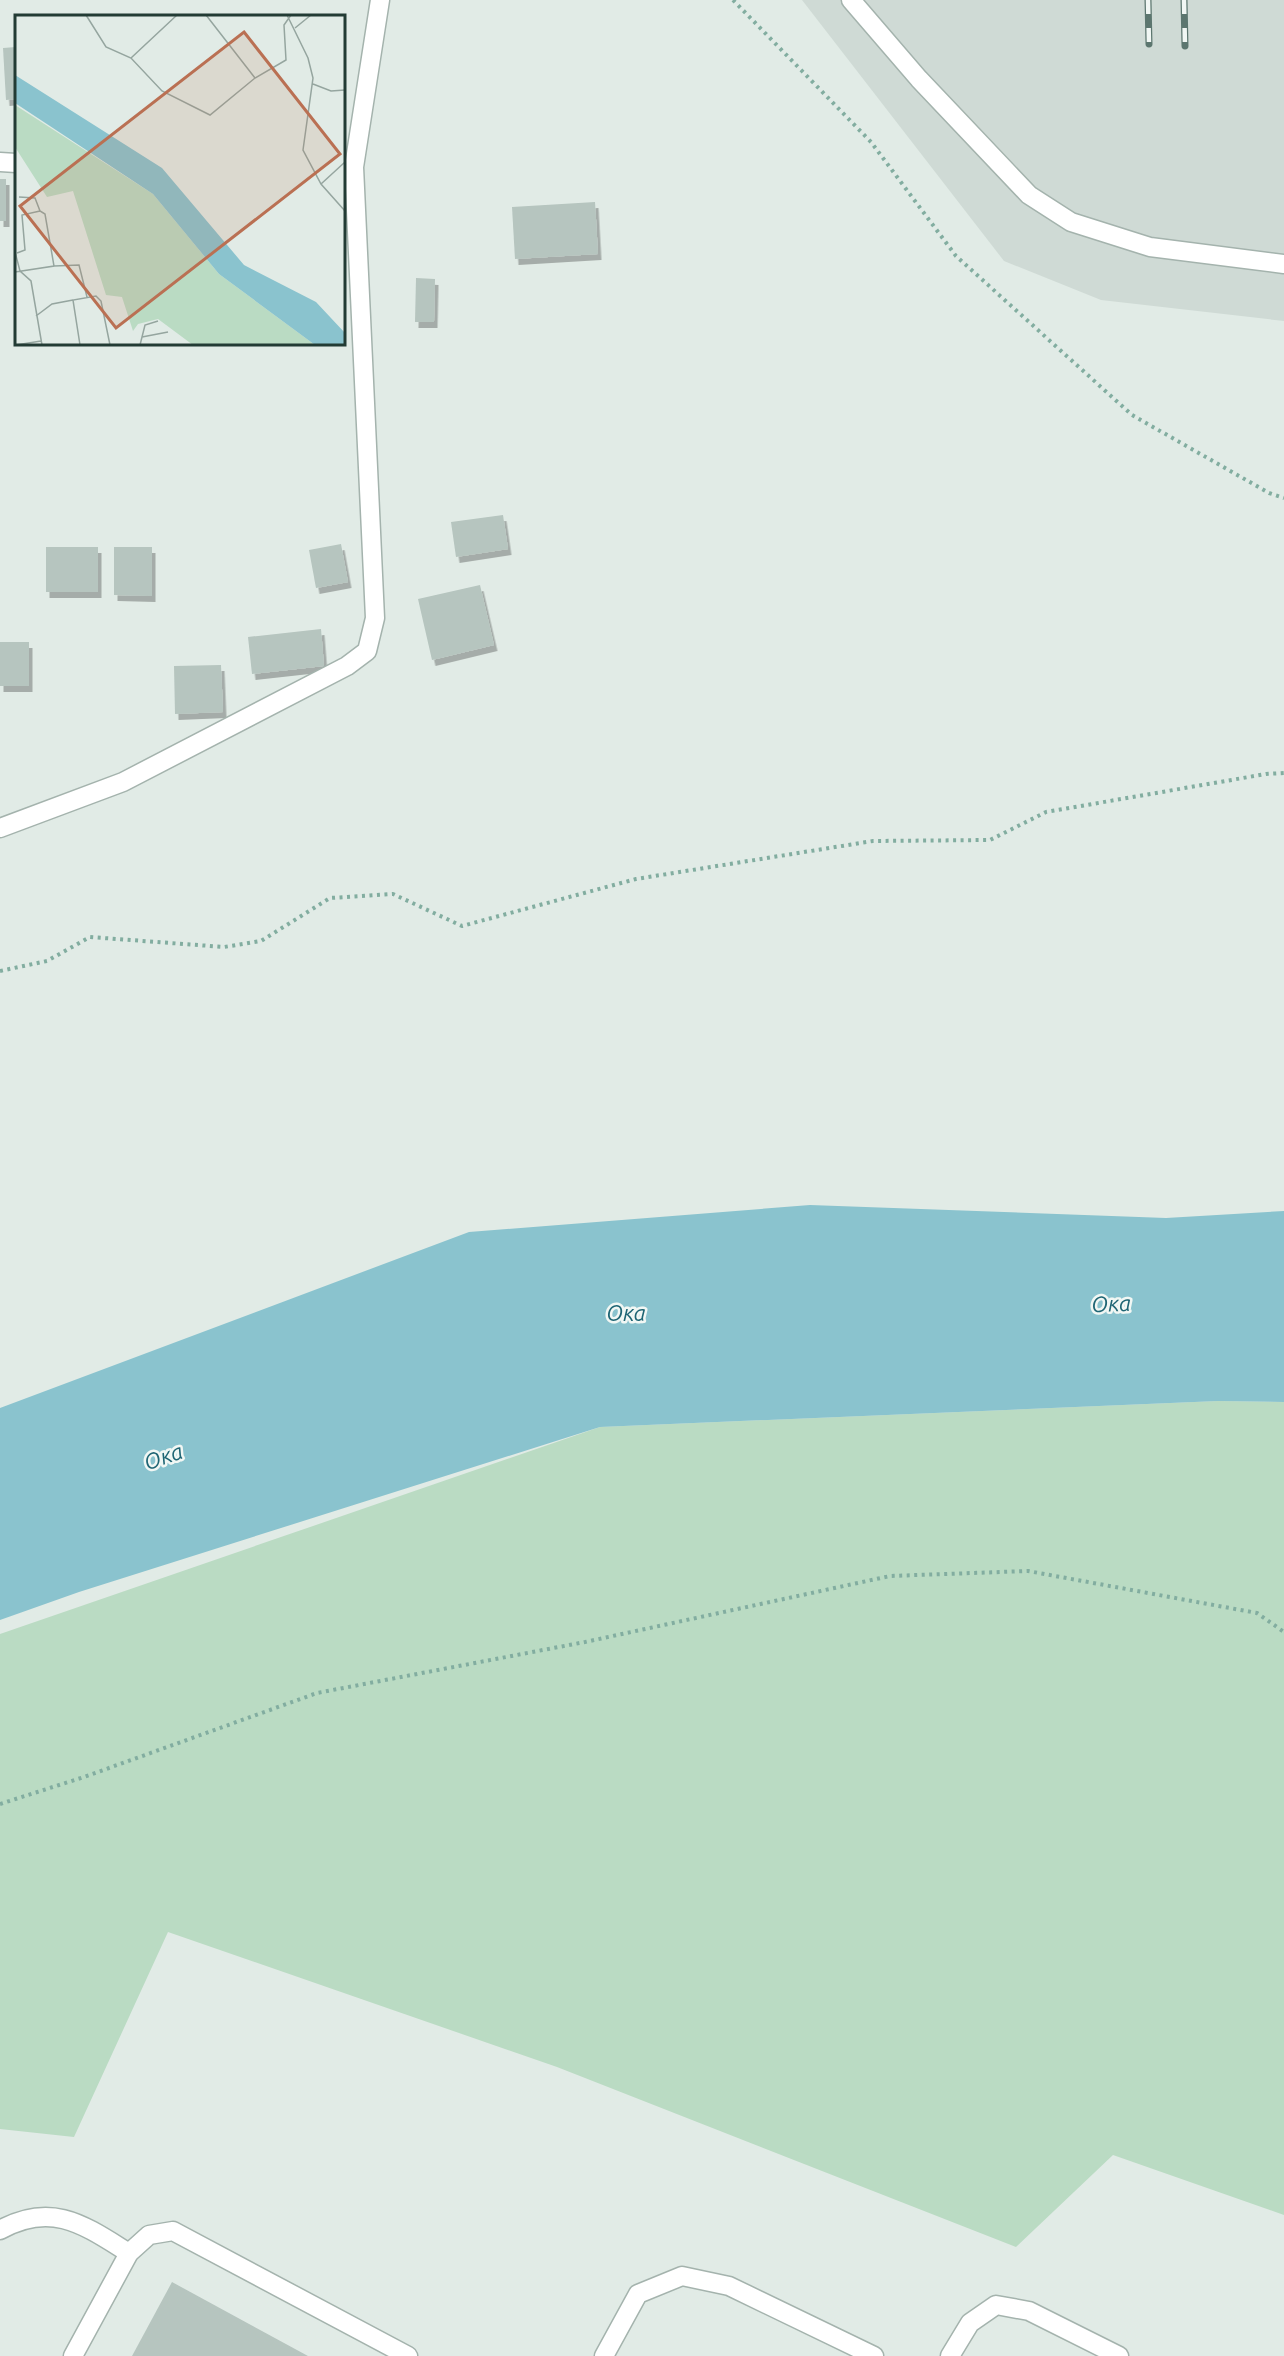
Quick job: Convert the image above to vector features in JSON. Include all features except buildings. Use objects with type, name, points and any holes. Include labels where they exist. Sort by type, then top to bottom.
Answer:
[{"type":"street","points":[[0,828],[123,782],[347,666],[367,651],[375,618],[349,167],[380,0]]},
{"type":"street","points":[[851,0],[919,80],[1029,195],[1071,222],[1150,247],[1284,264]]},
{"type":"street","points":[[0,162],[15,163]]},
{"type":"street","points":[[0,2230],[17,2220],[57,2216],[89,2228],[129,2253]]},
{"type":"street","points":[[73,2356],[129,2253],[149,2235],[173,2231],[408,2356]]},
{"type":"street","points":[[604,2356],[638,2294],[682,2276],[729,2286],[874,2356]]},
{"type":"street","points":[[951,2356],[970,2323],[996,2305],[1029,2311],[1119,2356]]},
{"type":"path","points":[[733,0],[871,142],[964,264],[1132,415],[1269,492],[1284,498]]},
{"type":"path","points":[[0,971],[47,961],[90,937],[224,946],[261,941],[330,898],[393,894],[462,926],[636,879],[873,841],[990,840],[1046,812],[1266,774],[1284,773]]},
{"type":"path","points":[[0,1804],[84,1777],[317,1693],[585,1642],[890,1576],[1028,1571],[1257,1613],[1284,1632]]},
{"type":"shaded area","points":[[802,0],[1284,0],[1284,321],[1101,300],[1004,261]]},
{"type":"green space","points":[[1218,1401],[1284,1402],[1284,2215],[1113,2155],[1016,2247],[557,2067],[168,1932],[74,2137],[0,2129],[0,1634],[600,1427]]},
{"type":"water","name":"Ока","points":[[810,1205],[1166,1218],[1284,1211],[1284,1402],[1218,1401],[600,1427],[79,1592],[0,1620],[0,1408],[469,1232]]},
{"type":"railway","points":[[1148,0],[1149,44]]},
{"type":"railway","points":[[1184,0],[1185,46]]}]
